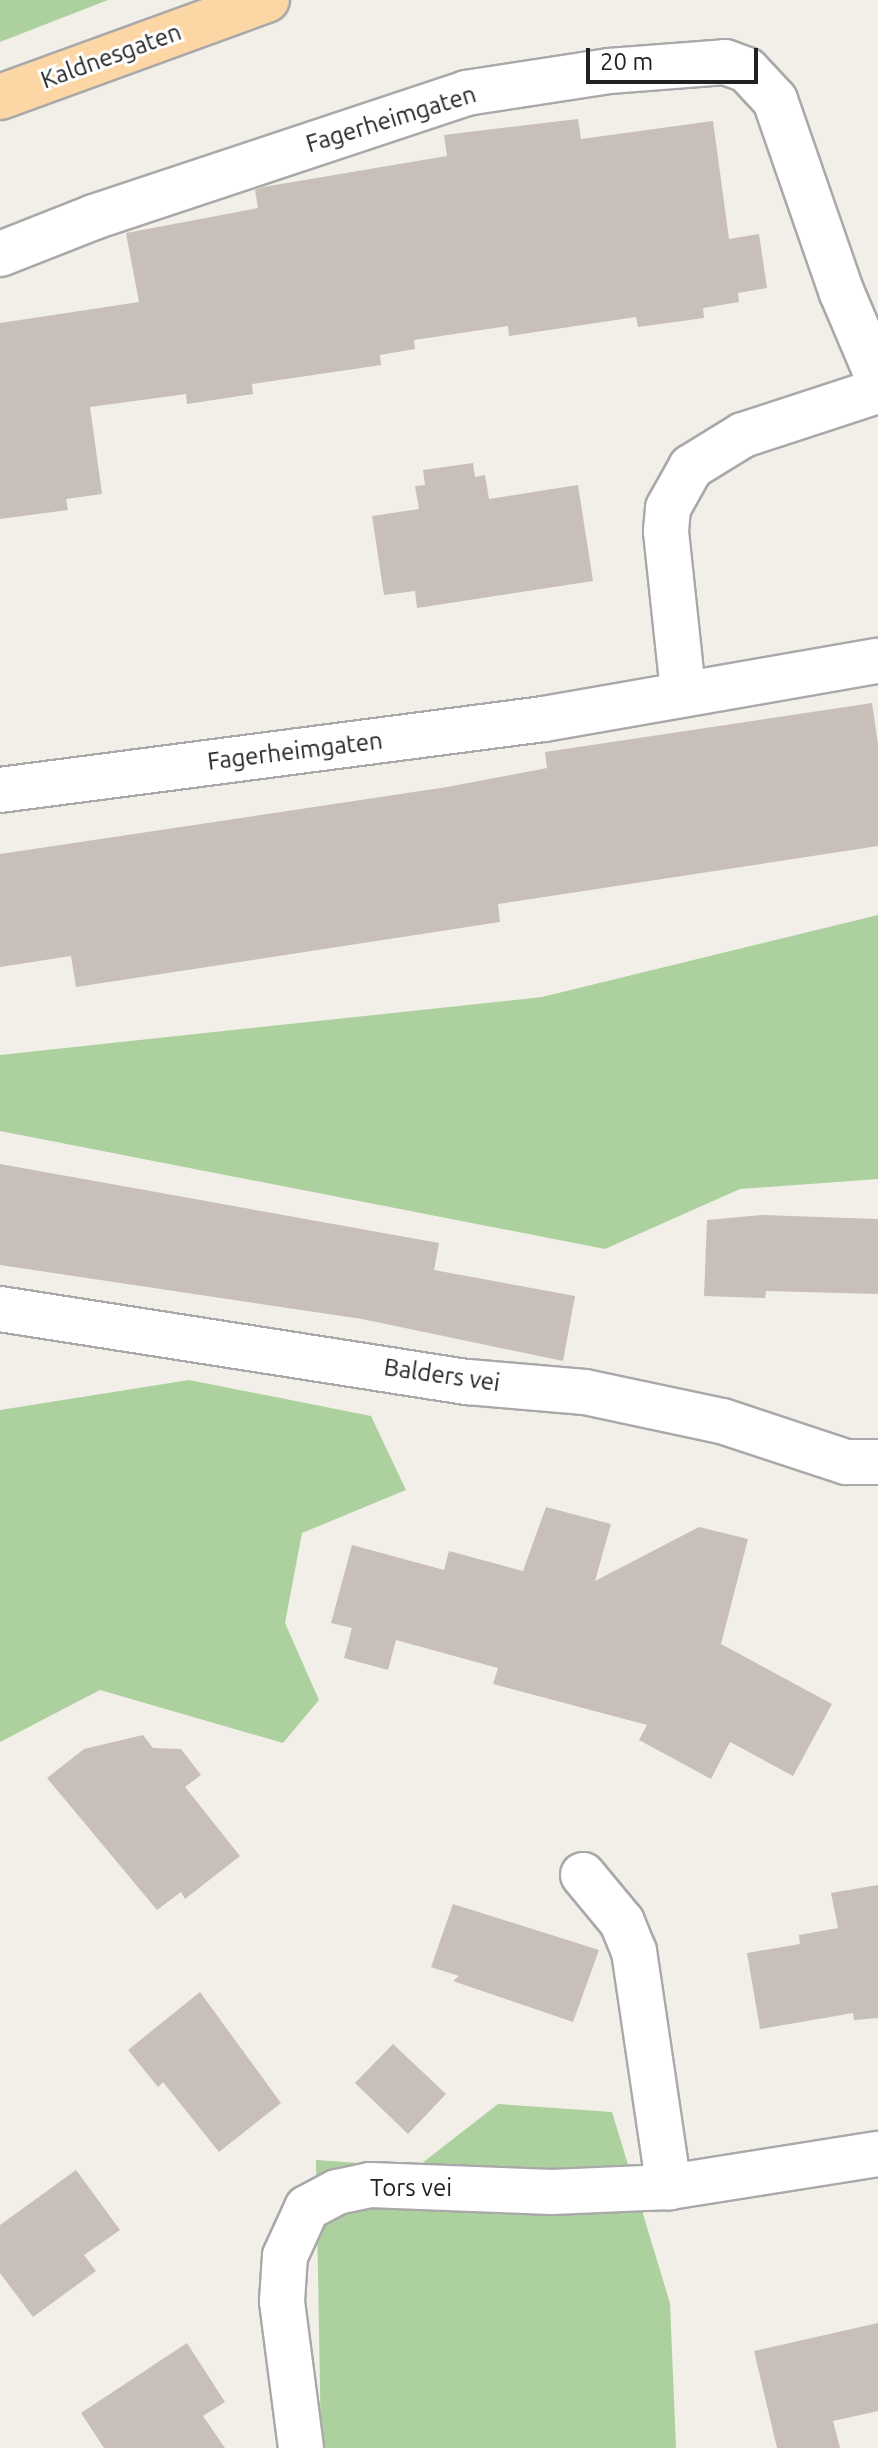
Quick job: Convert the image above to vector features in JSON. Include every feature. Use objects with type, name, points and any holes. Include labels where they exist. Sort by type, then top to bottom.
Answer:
[{"type":"main road","name":"Kaldnesgaten","points":[[0,97],[267,0]]},
{"type":"street","name":"Fagerheimgaten","points":[[0,254],[242,166],[466,93],[609,71],[725,62],[747,70],[775,100],[842,293],[878,378]]},
{"type":"street","points":[[683,691],[666,531],[668,508],[691,467],[743,435],[878,391]]},
{"type":"street","name":"Fagerheimgaten","points":[[0,790],[474,729],[683,691],[878,661]]},
{"type":"street","name":"Balders vei","points":[[0,1309],[468,1382],[585,1392],[722,1421],[846,1462],[878,1462]]},
{"type":"street","points":[[583,1875],[622,1922],[634,1951],[669,2187]]},
{"type":"street","name":"Tors vei","points":[[301,2448],[282,2301],[285,2256],[307,2208],[337,2192],[370,2185],[552,2192],[669,2187],[878,2154]]},
{"type":"green space","points":[[0,0],[108,0],[0,42]]},
{"type":"green space","points":[[878,915],[878,1179],[740,1189],[605,1249],[0,1131],[0,1055],[542,997]]},
{"type":"green space","points":[[189,1380],[371,1416],[406,1490],[302,1533],[285,1623],[319,1700],[283,1743],[100,1690],[0,1742],[0,1410]]},
{"type":"green space","points":[[498,2104],[612,2112],[670,2303],[676,2448],[321,2448],[316,2160],[417,2167]]},
{"type":"building","points":[[578,119],[581,139],[713,121],[729,239],[759,234],[767,288],[738,293],[739,302],[703,308],[704,318],[638,327],[636,317],[509,336],[508,326],[414,340],[415,349],[380,355],[381,365],[252,384],[253,394],[187,404],[186,394],[90,407],[102,494],[66,499],[68,510],[0,519],[0,323],[139,302],[126,233],[258,208],[255,190],[263,187],[447,156],[444,135]]},
{"type":"building","points":[[473,463],[475,477],[485,475],[489,499],[578,485],[593,581],[417,608],[415,591],[384,595],[372,516],[419,509],[415,486],[425,485],[423,470]]},
{"type":"building","points":[[872,703],[878,744],[878,846],[498,904],[500,922],[76,987],[71,956],[0,967],[0,854],[447,787],[547,768],[545,752]]},
{"type":"building","points":[[0,1164],[439,1243],[434,1270],[575,1296],[563,1361],[362,1319],[0,1265]]},
{"type":"building","points":[[762,1215],[878,1219],[878,1294],[766,1291],[765,1298],[704,1296],[707,1220]]},
{"type":"building","points":[[546,1507],[611,1524],[595,1581],[699,1527],[748,1539],[721,1644],[832,1704],[793,1776],[730,1742],[711,1779],[639,1740],[647,1725],[493,1684],[498,1668],[396,1640],[388,1670],[344,1658],[352,1628],[331,1623],[352,1545],[444,1570],[449,1551],[523,1571]]},
{"type":"building","points":[[143,1735],[153,1748],[181,1749],[201,1775],[185,1787],[240,1856],[185,1899],[181,1892],[157,1910],[47,1778],[84,1749]]},
{"type":"building","points":[[878,1885],[878,2018],[854,2020],[853,2013],[760,2029],[747,1953],[800,1944],[799,1935],[838,1928],[831,1893]]},
{"type":"building","points":[[453,1904],[599,1950],[573,2022],[453,1981],[459,1976],[431,1967]]},
{"type":"building","points":[[200,1992],[281,2103],[219,2152],[163,2082],[158,2087],[128,2050]]},
{"type":"building","points":[[393,2044],[446,2094],[408,2134],[355,2083]]},
{"type":"building","points":[[76,2170],[120,2230],[84,2255],[96,2271],[33,2317],[0,2273],[0,2225]]},
{"type":"building","points":[[878,2323],[878,2411],[833,2421],[840,2448],[777,2448],[754,2351]]},
{"type":"building","points":[[187,2343],[225,2402],[203,2416],[225,2448],[104,2448],[81,2413]]}]
